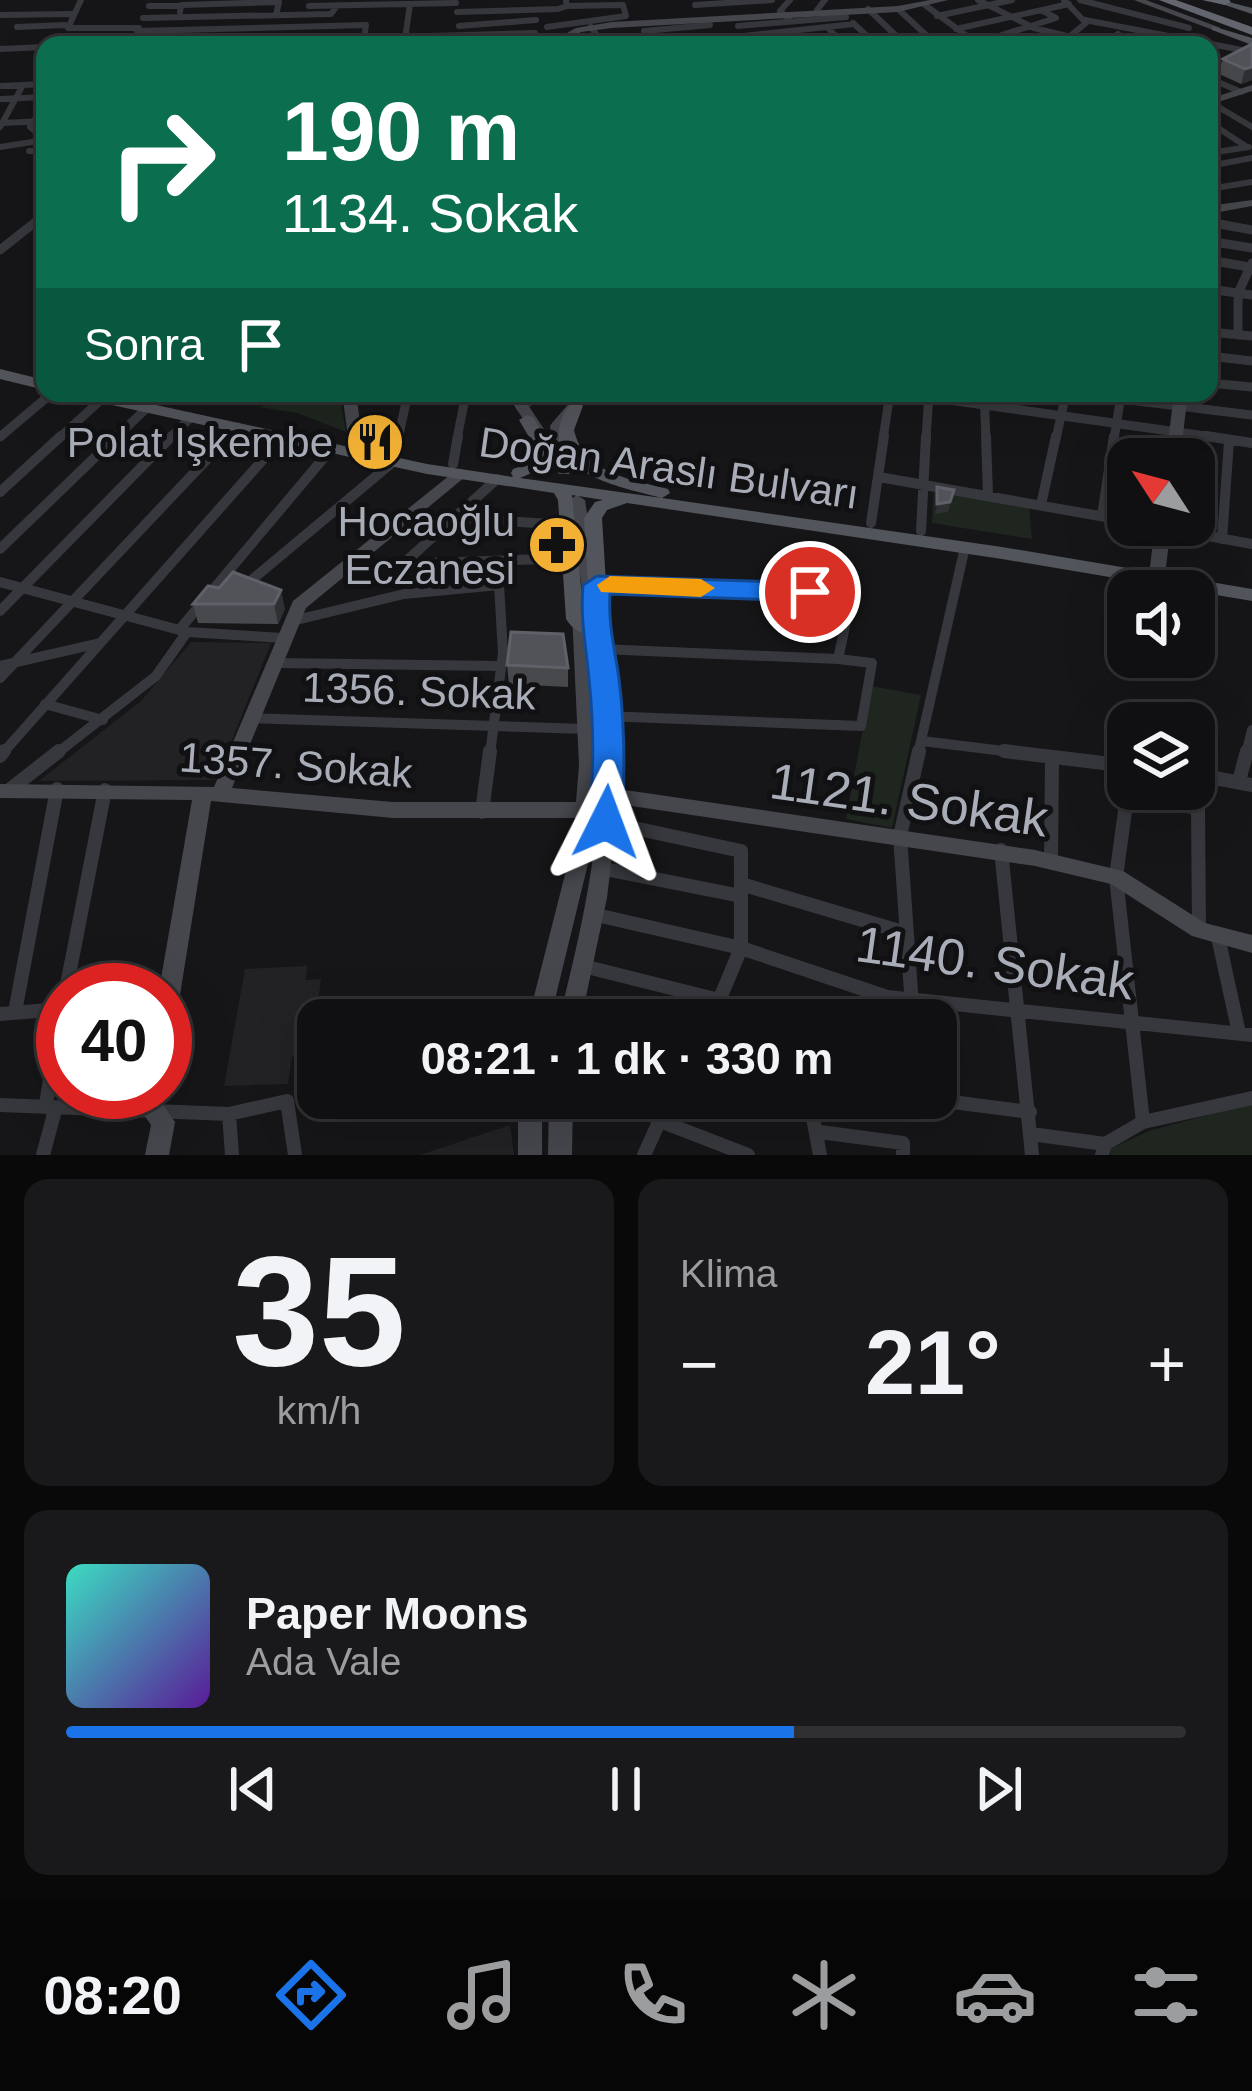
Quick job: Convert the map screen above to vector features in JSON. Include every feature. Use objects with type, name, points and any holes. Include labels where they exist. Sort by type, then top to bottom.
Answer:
[{"type":"highway","points":[[1165,0],[1227,24]]},
{"type":"highway","points":[[1178,0],[1251,39]]},
{"type":"highway","points":[[1208,0],[1222,1]]},
{"type":"main road","points":[[1222,1],[1252,11]]},
{"type":"main road","points":[[3,376],[36,375]]},
{"type":"main road","points":[[3,376],[36,383]]},
{"type":"main road","name":"Doğan Araslı Bulvarı","points":[[123,402],[497,479],[568,486],[1252,595]]},
{"type":"main road","name":"Doğan Araslı Bulvarı","points":[[166,402],[356,444],[394,457]]},
{"type":"main road","points":[[576,404],[566,430],[575,457],[596,473],[662,493]]},
{"type":"main road","points":[[519,473],[551,461],[523,411]]},
{"type":"main road","name":"Doğan Araslı Bulvarı","points":[[456,469],[662,493],[1252,584]]},
{"type":"main road","points":[[568,486],[566,526],[575,620],[592,635]]},
{"type":"main road","points":[[592,635],[597,585],[593,518],[609,502],[635,499]]},
{"type":"street","points":[[1,49],[41,0]]},
{"type":"street","points":[[65,25],[81,0]]},
{"type":"street","points":[[693,2],[772,0]]},
{"type":"street","points":[[780,11],[790,0]]},
{"type":"street","points":[[738,26],[944,0]]},
{"type":"street","points":[[978,0],[1034,28],[1063,36]]},
{"type":"street","points":[[937,16],[1012,0]]},
{"type":"street","points":[[1080,0],[1194,25],[1227,24]]},
{"type":"street","points":[[1113,22],[1138,0],[1194,25]]},
{"type":"street","points":[[134,36],[151,3],[280,1],[276,15]]},
{"type":"street","points":[[220,16],[226,2]]},
{"type":"street","points":[[239,36],[252,2]]},
{"type":"street","points":[[143,18],[276,15],[309,7],[337,9],[380,2],[457,7],[622,5],[626,16],[547,28]]},
{"type":"street","points":[[693,2],[709,21],[711,36]]},
{"type":"street","points":[[956,29],[1066,2],[1084,17],[1185,36]]},
{"type":"street","points":[[1071,36],[1095,2]]},
{"type":"street","points":[[928,3],[937,16],[967,36]]},
{"type":"street","points":[[173,36],[183,4]]},
{"type":"street","points":[[405,36],[410,4]]},
{"type":"street","points":[[574,36],[591,28],[709,21],[821,5],[853,9],[893,36]]},
{"type":"street","points":[[893,6],[927,36]]},
{"type":"street","points":[[328,36],[337,9]]},
{"type":"street","points":[[853,9],[854,24],[867,36]]},
{"type":"street","points":[[1003,36],[1057,18],[1040,10]]},
{"type":"street","points":[[780,11],[808,36]]},
{"type":"street","points":[[0,18],[72,14]]},
{"type":"street","points":[[730,15],[748,36]]},
{"type":"street","points":[[459,26],[536,20]]},
{"type":"street","points":[[757,36],[854,24]]},
{"type":"street","points":[[17,27],[366,25],[364,36]]},
{"type":"street","points":[[1117,35],[1131,25]]},
{"type":"street","points":[[1176,36],[1194,25]]},
{"type":"street","points":[[270,36],[272,26]]},
{"type":"street","points":[[292,36],[294,26]]},
{"type":"street","points":[[640,27],[648,36]]},
{"type":"street","points":[[591,28],[597,36]]},
{"type":"street","points":[[827,28],[835,36]]},
{"type":"street","points":[[510,36],[536,33]]},
{"type":"street","points":[[1007,35],[1012,36]]},
{"type":"street","points":[[1117,35],[1122,36]]},
{"type":"street","points":[[1218,44],[1251,39]]},
{"type":"street","points":[[1218,67],[1251,39]]},
{"type":"street","points":[[1,49],[36,47]]},
{"type":"street","points":[[0,58],[16,48]]},
{"type":"street","points":[[0,86],[36,84]]},
{"type":"street","points":[[1,125],[22,85]]},
{"type":"street","points":[[1243,91],[1252,104]]},
{"type":"street","points":[[0,99],[36,102]]},
{"type":"street","points":[[1218,107],[1252,127]]},
{"type":"street","points":[[1,125],[36,121]]},
{"type":"street","points":[[1218,127],[1250,146]]},
{"type":"street","points":[[0,147],[36,141]]},
{"type":"street","points":[[1218,150],[1250,146]]},
{"type":"street","points":[[28,152],[36,152]]},
{"type":"street","points":[[1218,155],[1230,162]]},
{"type":"street","points":[[1218,164],[1252,158]]},
{"type":"street","points":[[1218,188],[1252,182]]},
{"type":"street","points":[[1218,210],[1252,204]]},
{"type":"street","points":[[0,246],[36,221]]},
{"type":"street","points":[[1218,224],[1252,230]]},
{"type":"street","points":[[1218,242],[1252,248]]},
{"type":"street","points":[[1218,262],[1250,269],[1238,293],[1238,335]]},
{"type":"street","points":[[1218,290],[1252,296]]},
{"type":"street","points":[[1218,333],[1252,336]]},
{"type":"street","points":[[1218,357],[1252,361]]},
{"type":"street","points":[[1218,384],[1252,387]]},
{"type":"street","points":[[0,437],[41,402]]},
{"type":"street","points":[[0,493],[99,402]]},
{"type":"street","points":[[351,402],[356,444]]},
{"type":"street","points":[[265,590],[248,583],[394,457],[406,402]]},
{"type":"street","points":[[177,963],[212,794],[274,663],[289,615],[456,469],[465,402]]},
{"type":"street","points":[[871,524],[889,402]]},
{"type":"street","points":[[921,531],[929,402]]},
{"type":"street","points":[[985,402],[988,495]]},
{"type":"street","points":[[995,402],[1060,416],[1252,443]]},
{"type":"street","points":[[1016,402],[1016,408]]},
{"type":"street","points":[[1041,505],[1064,402]]},
{"type":"street","points":[[1102,516],[1120,402]]},
{"type":"street","points":[[1176,438],[1181,402]]},
{"type":"street","points":[[1190,402],[1252,415]]},
{"type":"street","points":[[523,411],[544,427],[576,404]]},
{"type":"street","points":[[545,999],[579,874],[595,723],[592,635],[568,486],[554,436],[576,404]]},
{"type":"street","points":[[0,549],[148,407]]},
{"type":"street","points":[[523,411],[568,486]]},
{"type":"street","points":[[0,611],[191,417]]},
{"type":"street","points":[[0,678],[238,427]]},
{"type":"street","points":[[0,756],[283,437]]},
{"type":"street","points":[[1222,539],[1229,441]]},
{"type":"street","points":[[4,791],[156,676],[183,631],[332,448]]},
{"type":"street","points":[[879,477],[1107,517]]},
{"type":"street","points":[[404,564],[497,479]]},
{"type":"street","points":[[458,518],[566,526]]},
{"type":"street","points":[[1215,538],[1252,544]]},
{"type":"street","points":[[1158,546],[1159,567]]},
{"type":"street","points":[[912,999],[900,836],[965,547]]},
{"type":"street","points":[[345,566],[572,558]]},
{"type":"street","points":[[0,582],[183,631],[404,594],[499,585],[501,666],[482,812]]},
{"type":"street","points":[[592,635],[838,659],[852,594],[597,585]]},
{"type":"street","points":[[0,666],[100,643]]},
{"type":"street","name":"1356. Sokak","points":[[250,718],[493,727],[595,723],[861,726],[872,663],[838,659]]},
{"type":"street","points":[[274,663],[501,666]]},
{"type":"street","points":[[45,704],[103,720]]},
{"type":"street","points":[[578,999],[608,795],[595,723]]},
{"type":"street","points":[[1215,778],[1245,783],[1252,730]]},
{"type":"street","points":[[922,741],[1107,764]]},
{"type":"street","points":[[1051,862],[1052,759]]},
{"type":"street","points":[[7,1013],[57,789]]},
{"type":"street","points":[[70,963],[105,790]]},
{"type":"street","name":"1357. Sokak","points":[[4,791],[212,794],[351,808],[586,810]]},
{"type":"street","name":"1121. Sokak","points":[[608,795],[771,822],[1001,850],[1116,877],[1208,933],[1252,944]]},
{"type":"street","points":[[1126,810],[1116,877],[1143,1122]]},
{"type":"street","points":[[1198,810],[1208,933],[1245,1034]]},
{"type":"street","points":[[606,822],[742,851],[741,948],[723,999]]},
{"type":"street","points":[[1001,850],[1032,1155]]},
{"type":"street","points":[[600,868],[741,890],[906,933]]},
{"type":"street","name":"1140. Sokak","points":[[592,914],[741,948],[909,999]]},
{"type":"street","points":[[560,941],[566,959],[584,966],[719,999]]},
{"type":"street","name":"1140. Sokak","points":[[957,1005],[1245,1034]]},
{"type":"street","points":[[1031,1134],[1103,1149],[1143,1122],[1252,1098]]},
{"type":"street","points":[[192,1109],[229,1114],[287,1101],[295,1155]]},
{"type":"street","points":[[957,1103],[1030,1112]]},
{"type":"street","points":[[0,1105],[36,1104]]},
{"type":"street","points":[[229,1114],[232,1155]]},
{"type":"street","points":[[43,1155],[53,1119]]},
{"type":"street","points":[[157,1155],[161,1119]]},
{"type":"street","points":[[530,1119],[530,1155]]},
{"type":"street","points":[[560,1155],[561,1119]]},
{"type":"street","points":[[815,1119],[820,1155]]},
{"type":"street","points":[[644,1155],[660,1121],[748,1155]]},
{"type":"street","points":[[820,1132],[903,1143],[903,1155]]},
{"type":"shaded area","points":[[273,402],[341,402],[346,432],[297,413],[259,407]]},
{"type":"shaded area","points":[[934,489],[1029,508],[1032,539],[932,523]]},
{"type":"shaded area","points":[[191,642],[271,643],[216,780],[39,781],[141,701]]},
{"type":"shaded area","points":[[871,686],[921,695],[892,828],[846,819]]},
{"type":"shaded area","points":[[307,966],[306,980],[321,979],[318,999],[297,999],[297,1057],[292,1057],[288,1084],[224,1086],[245,969]]},
{"type":"shaded area","points":[[1252,1103],[1252,1155],[1111,1155],[1110,1149],[1149,1131]]},
{"type":"shaded area","points":[[510,1125],[514,1155],[420,1155]]},
{"type":"building","points":[[1252,44],[1252,67],[1245,69],[1223,59]]},
{"type":"building","points":[[937,487],[954,490],[950,502],[937,504]]},
{"type":"building","points":[[233,572],[281,590],[274,604],[193,604],[208,586],[219,588]]},
{"type":"building","points":[[511,632],[563,634],[568,668],[507,665]]},
{"type":"slow traffic","points":[[610,585],[701,588]]},
{"type":"place","name":"Polat Işkembe","points":[[375,442]]},
{"type":"place","name":"Hocaoğlu Eczanesi","points":[[557,545]]},
{"type":"route","points":[[606,822],[610,773],[604,677],[594,628],[599,616],[597,585],[810,592]]}]
